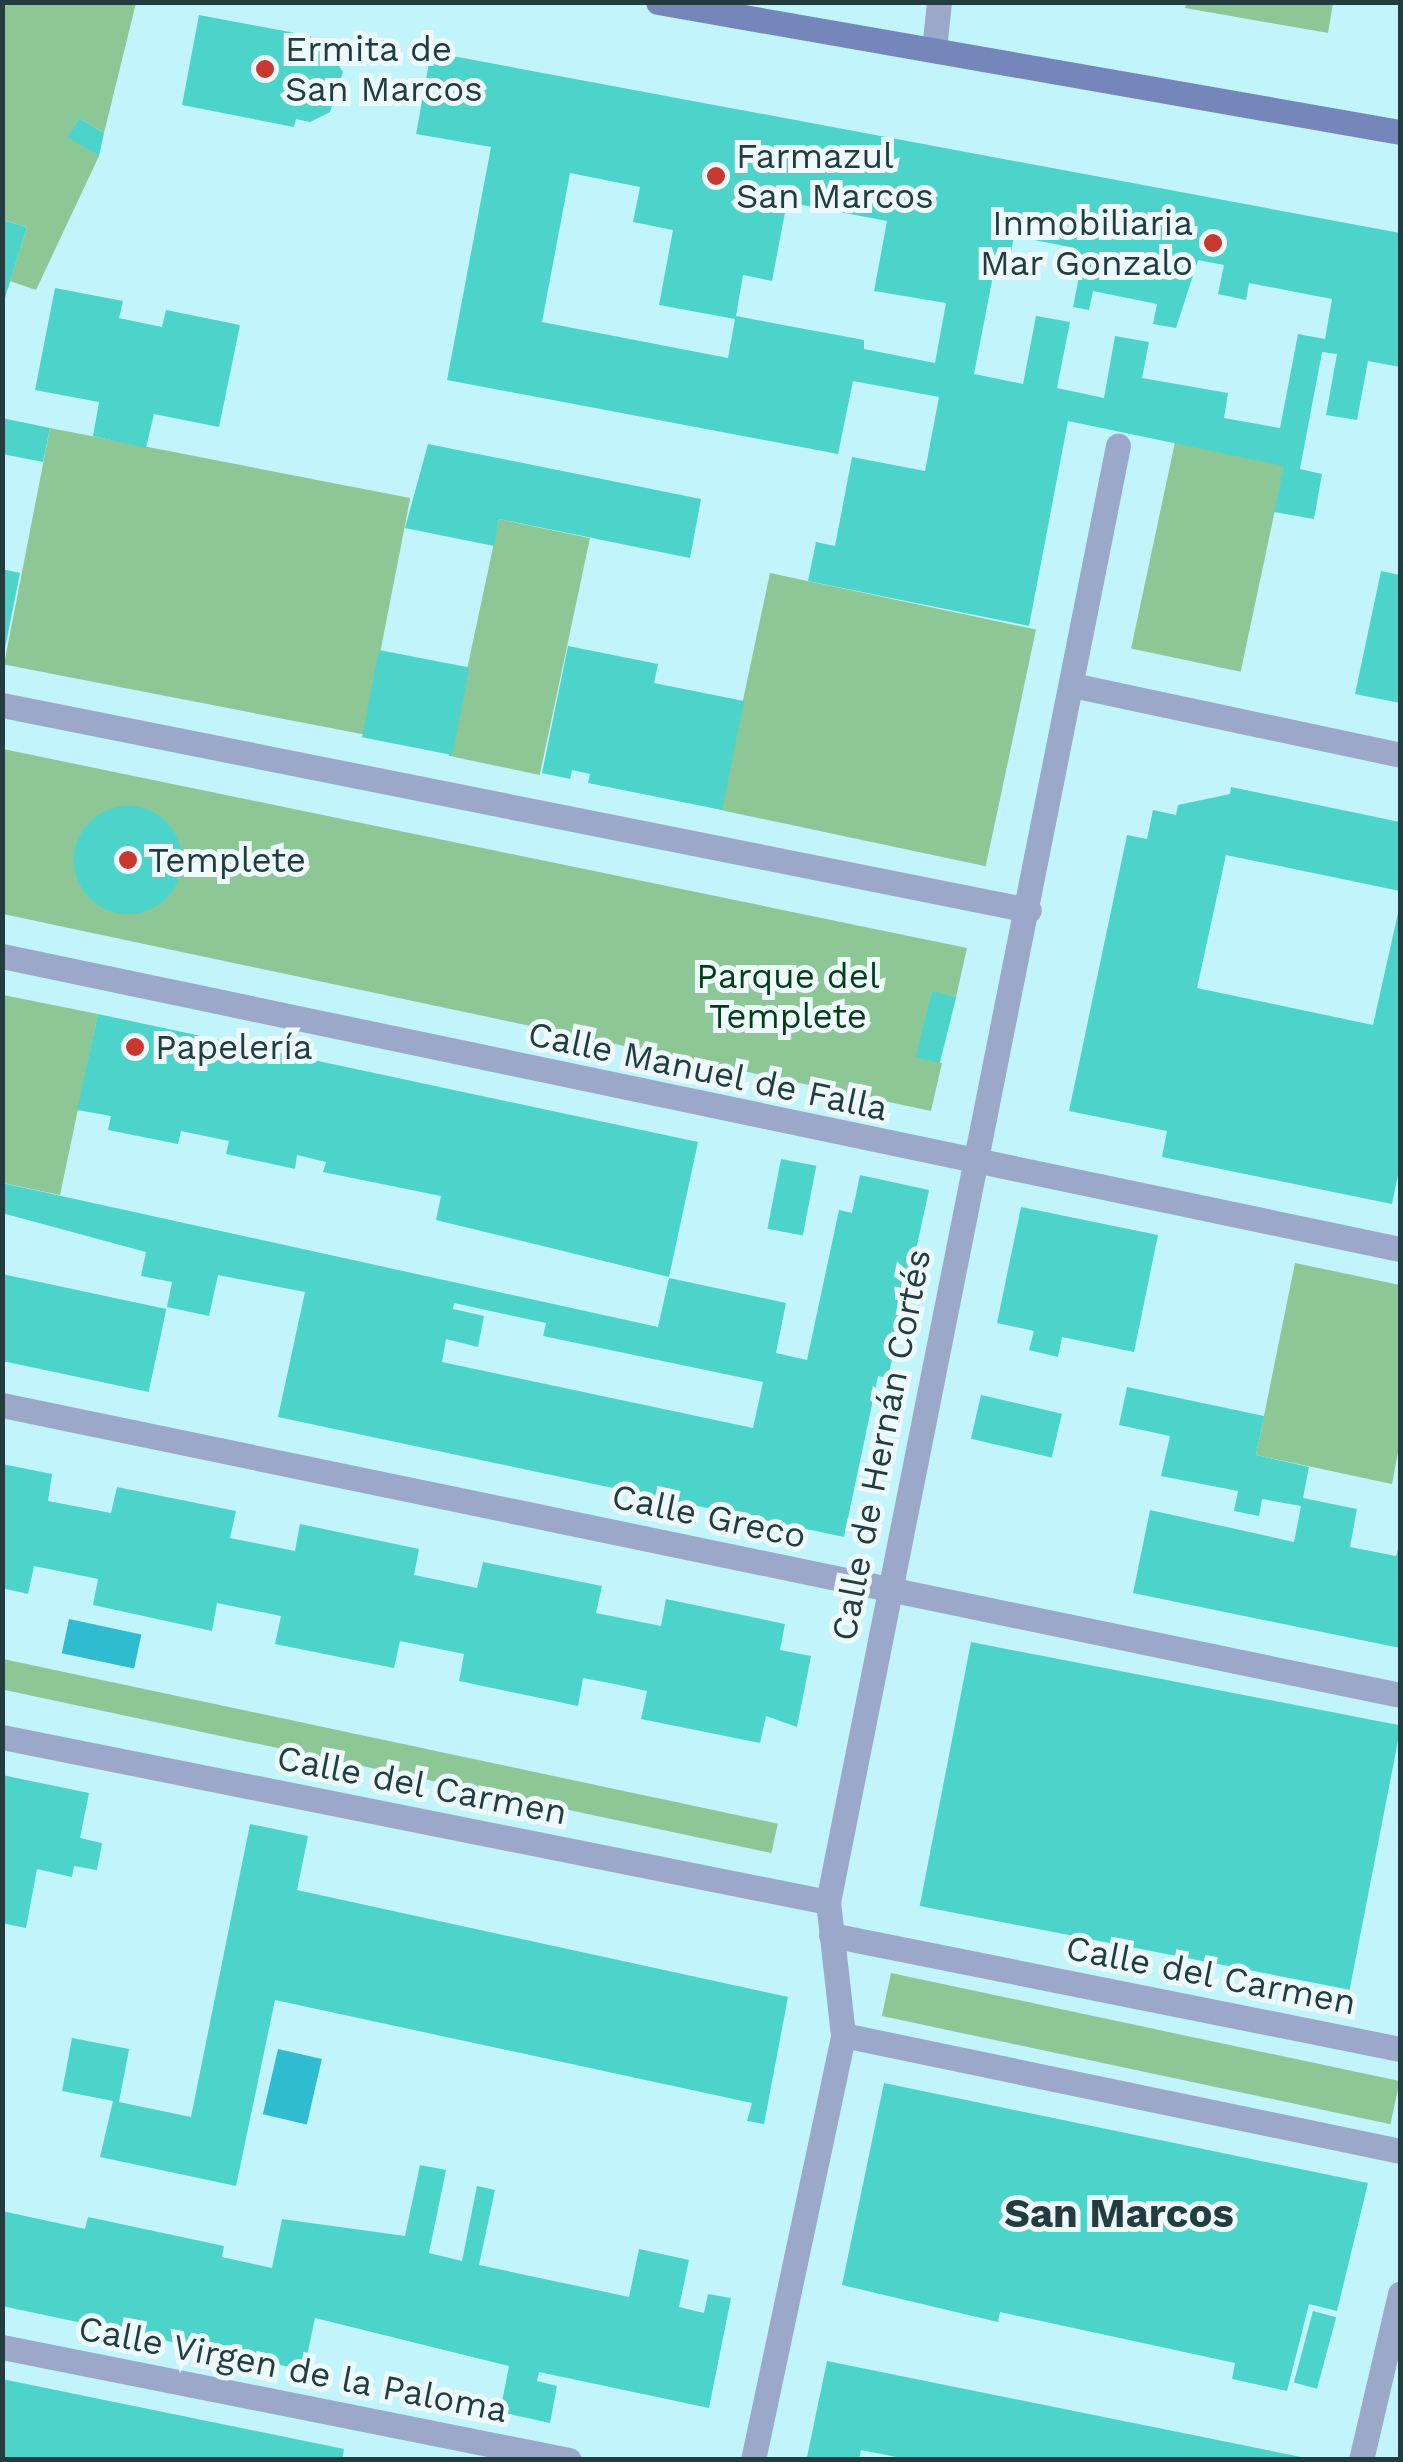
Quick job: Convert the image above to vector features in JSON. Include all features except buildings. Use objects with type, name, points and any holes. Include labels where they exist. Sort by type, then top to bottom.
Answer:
[{"type":"street","points":[[658,2],[1400,132]]},
{"type":"street","points":[[934,49],[940,2]]},
{"type":"street","name":"Calle de Hernán Cortés","points":[[753,2460],[843,2035],[828,1902],[973,1163],[1030,910],[1118,446]]},
{"type":"street","points":[[1072,685],[1400,754]]},
{"type":"street","points":[[2,706],[1030,910]]},
{"type":"street","name":"Calle Manuel de Falla","points":[[2,956],[973,1163],[1400,1249]]},
{"type":"street","name":"Calle Greco","points":[[2,1405],[1400,1696]]},
{"type":"street","name":"Calle del Carmen","points":[[2,1737],[828,1902]]},
{"type":"street","name":"Calle del Carmen","points":[[831,1935],[1400,2048]]},
{"type":"street","points":[[843,2035],[1400,2151]]},
{"type":"street","points":[[1361,2460],[1400,2294]]},
{"type":"street","name":"Calle Virgen de la Paloma","points":[[2,2347],[569,2460]]},
{"type":"green space","points":[[1186,2],[1333,3],[1328,33],[1185,8]]},
{"type":"green space","points":[[2,3],[136,3],[104,133],[79,118],[68,136],[99,156],[36,290],[10,281],[27,227],[3,220]]},
{"type":"green space","points":[[50,428],[410,498],[364,735],[4,665]]},
{"type":"green space","points":[[1175,442],[1285,465],[1241,672],[1131,648]]},
{"type":"green space","points":[[499,519],[590,538],[540,775],[449,756]]},
{"type":"green space","points":[[770,573],[1036,630],[986,866],[720,810]]},
{"type":"green space","name":"Parque del Templete","points":[[3,749],[967,948],[956,997],[932,992],[917,1056],[942,1063],[931,1111],[3,914]]},
{"type":"green space","points":[[3,995],[98,1014],[60,1195],[3,1183]]},
{"type":"green space","points":[[1295,1263],[1400,1285],[1400,1442],[1392,1484],[1256,1455]]},
{"type":"green space","points":[[3,1659],[778,1824],[771,1853],[2,1689]]},
{"type":"green space","points":[[891,1973],[1400,2081],[1390,2124],[882,2016]]},
{"type":"water","points":[[69,1619],[141,1634],[134,1669],[62,1653]]},
{"type":"water","points":[[278,2049],[322,2059],[307,2124],[263,2114]]},
{"type":"place","name":"Ermita de San Marcos","points":[[265,69]]},
{"type":"place","name":"Farmazul San Marcos","points":[[716,176]]},
{"type":"place","name":"Inmobiliaria Mar Gonzalo","points":[[1213,243]]},
{"type":"place","name":"Templete","points":[[128,860]]},
{"type":"place","name":"Papelería","points":[[135,1047]]},
{"type":"district","name":"San Marcos","points":[[1119,2214]]}]
